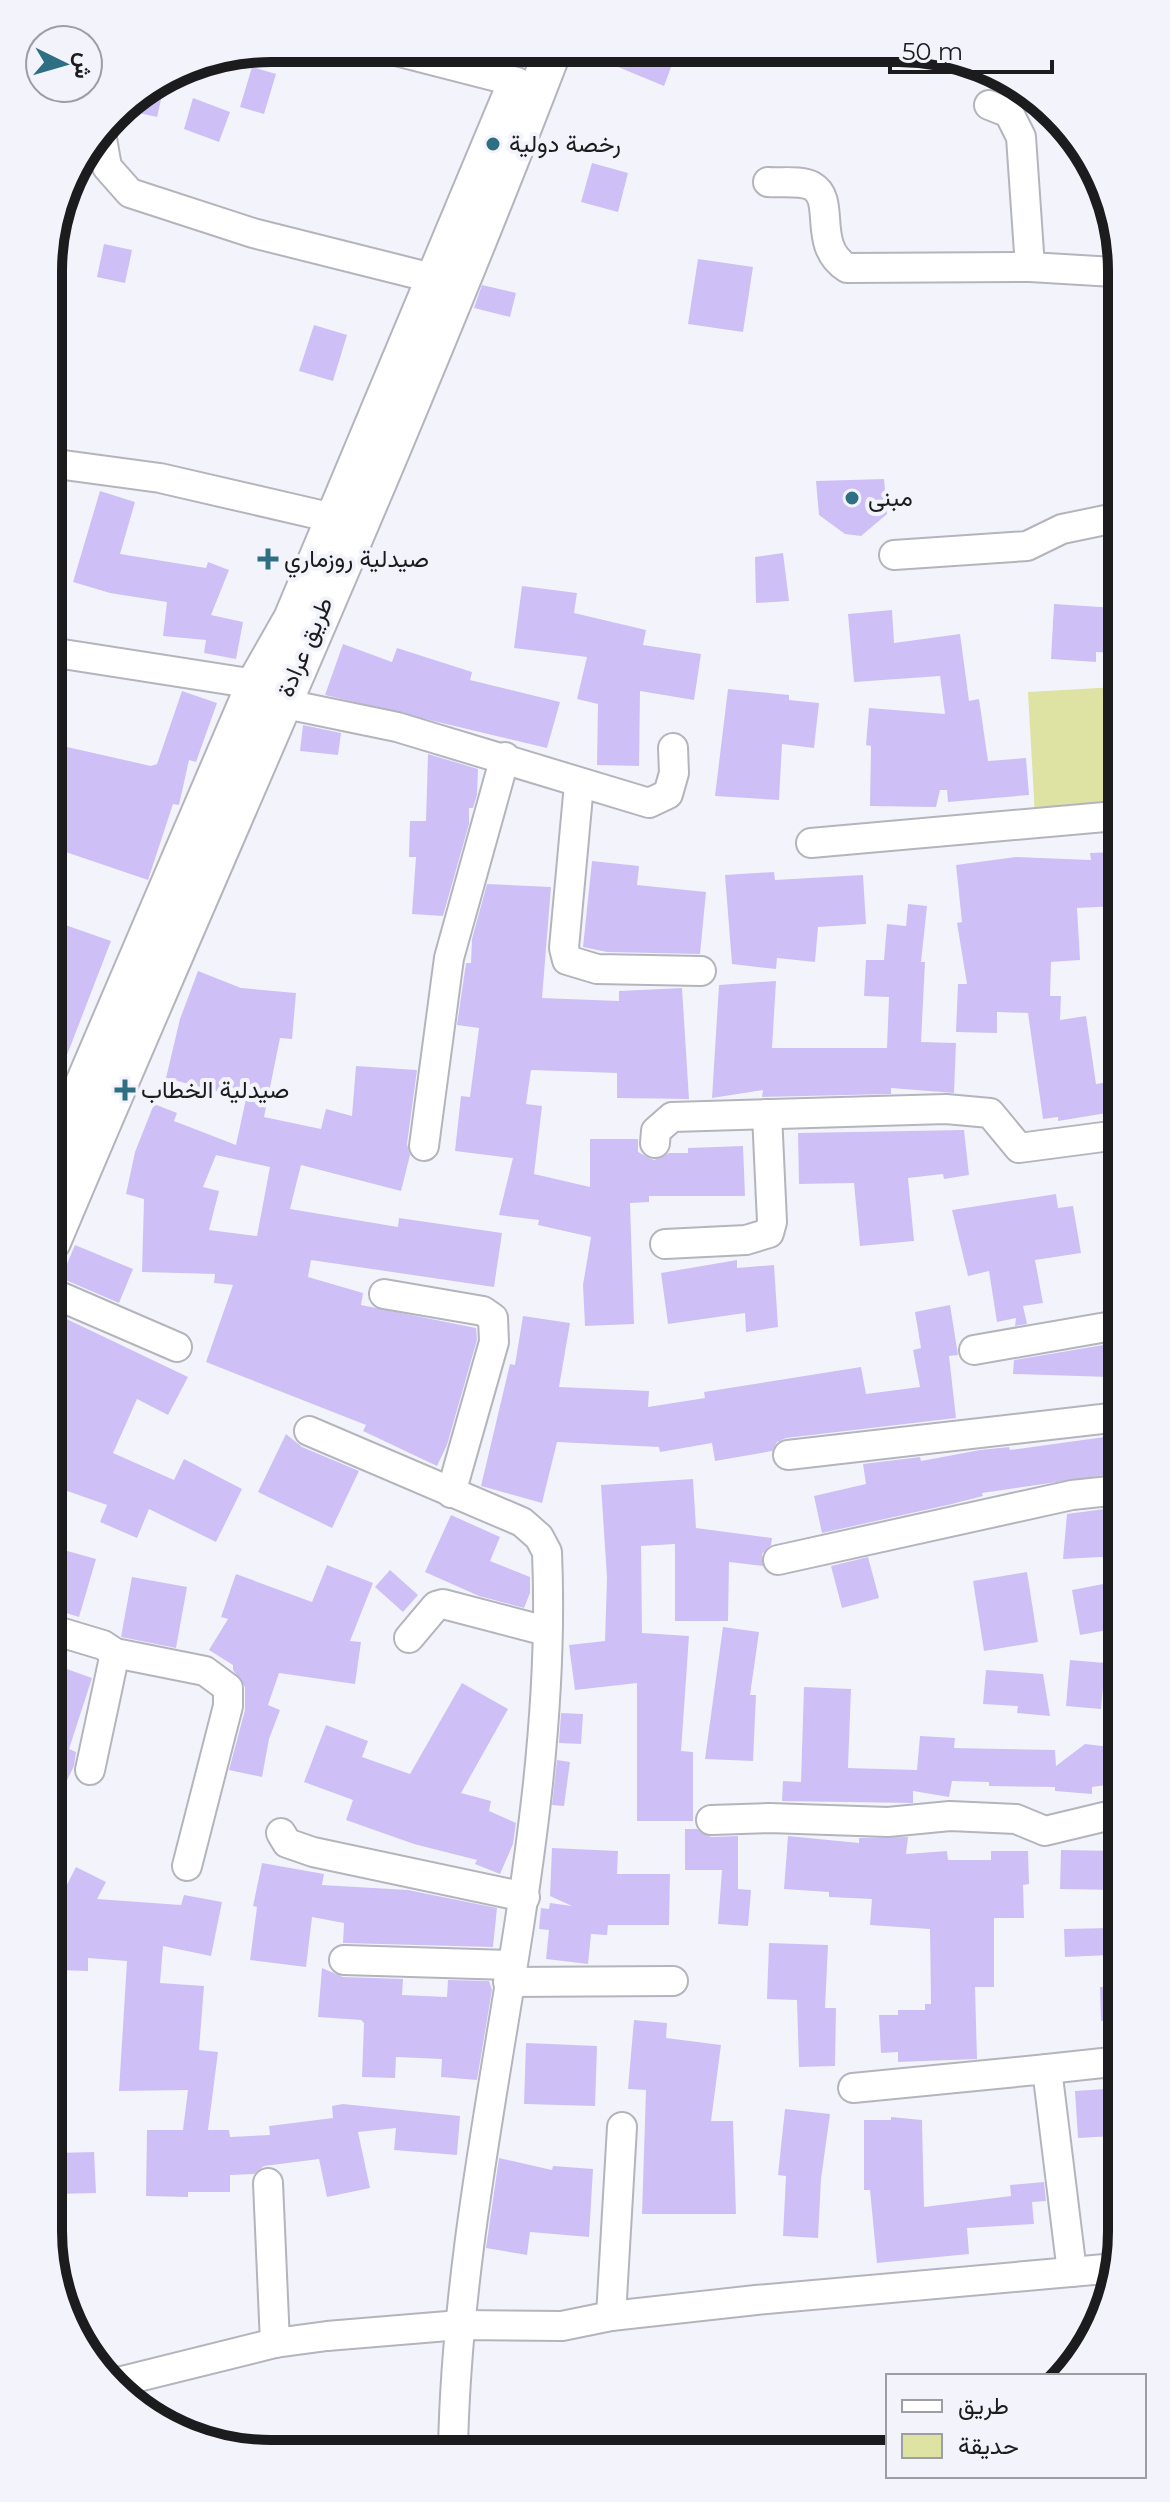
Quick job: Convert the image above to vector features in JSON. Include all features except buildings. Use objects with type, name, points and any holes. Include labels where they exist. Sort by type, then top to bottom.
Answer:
[{"type":"main road","name":"طريق عرادة","points":[[62,1217],[268,694],[511,160],[548,62]]},
{"type":"main road","name":"طريق عرادة","points":[[268,694],[292,619],[333,518],[523,66]]},
{"type":"main road","points":[[62,1137],[268,694]]},
{"type":"street","points":[[491,62],[523,66]]},
{"type":"street","points":[[989,105],[1009,113],[1021,137],[1030,267]]},
{"type":"street","points":[[103,146],[107,167],[130,193],[253,233],[432,278]]},
{"type":"street","points":[[768,182],[808,184],[817,190],[825,208],[827,246],[835,260],[847,268],[1030,267],[1108,272]]},
{"type":"street","points":[[62,465],[160,478],[333,518]]},
{"type":"street","points":[[894,555],[1027,546],[1062,529],[1108,519]]},
{"type":"street","points":[[62,654],[268,694],[505,757],[579,784],[649,803],[660,800],[672,785],[673,748]]},
{"type":"street","points":[[424,1146],[449,958],[505,757]]},
{"type":"street","points":[[579,784],[564,948],[567,960],[597,969],[701,971]]},
{"type":"street","points":[[811,843],[1108,817]]},
{"type":"street","points":[[655,1143],[656,1131],[672,1117],[973,1109],[990,1113],[1019,1148],[1108,1136]]},
{"type":"street","points":[[665,1244],[746,1240],[769,1233],[767,1114]]},
{"type":"street","points":[[384,1294],[483,1311],[493,1318],[494,1342],[451,1493]]},
{"type":"street","points":[[62,1297],[177,1347]]},
{"type":"street","points":[[974,1350],[1108,1327]]},
{"type":"street","points":[[788,1455],[1108,1418]]},
{"type":"street","points":[[309,1431],[522,1522],[539,1537],[547,1552],[536,1823],[509,1974],[466,2256],[455,2375],[453,2440]]},
{"type":"street","points":[[778,1560],[1072,1495],[1108,1491]]},
{"type":"street","points":[[409,1638],[436,1606],[443,1604],[546,1631]]},
{"type":"street","points":[[62,1633],[103,1645],[115,1653],[205,1671],[228,1688],[228,1706],[187,1866]]},
{"type":"street","points":[[90,1770],[115,1653]]},
{"type":"street","points":[[711,1820],[769,1818],[888,1822],[950,1816],[1016,1819],[1045,1831],[1108,1816]]},
{"type":"street","points":[[281,1833],[287,1843],[313,1852],[525,1897]]},
{"type":"street","points":[[344,1960],[509,1974],[673,1981]]},
{"type":"street","points":[[853,2088],[1108,2062]]},
{"type":"street","points":[[1047,2069],[1072,2272]]},
{"type":"street","points":[[611,2316],[622,2127]]},
{"type":"street","points":[[268,2183],[275,2343]]},
{"type":"street","points":[[125,2380],[275,2343],[389,2328],[562,2326],[611,2316],[1104,2269]]},
{"type":"green space","points":[[1108,687],[1108,810],[1035,816],[1028,692]]},
{"type":"place","name":"رخصة دولية","points":[[493,144]]},
{"type":"place","name":"مبنى","points":[[852,498]]},
{"type":"place","name":"صيدلية روزماري","points":[[268,559]]},
{"type":"place","name":"صيدلية الخطاب","points":[[125,1090]]}]
